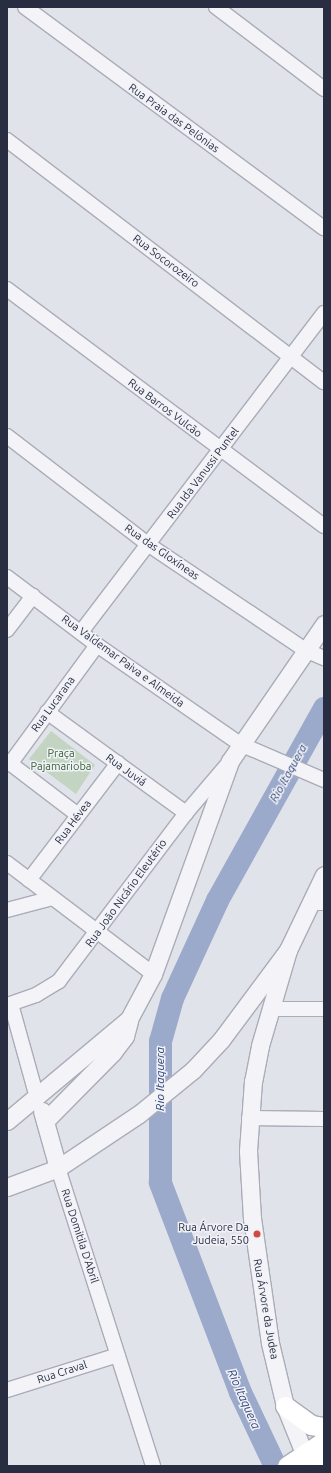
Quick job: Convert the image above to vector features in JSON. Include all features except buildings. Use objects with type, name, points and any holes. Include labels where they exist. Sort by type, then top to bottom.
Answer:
[{"type":"main road","points":[[285,1406],[311,1425],[324,1427]]},
{"type":"main road","points":[[300,1463],[324,1441]]},
{"type":"main road","points":[[300,1463],[324,1461]]},
{"type":"street","name":"Rua Praia das Pelônias","points":[[25,7],[324,228]]},
{"type":"street","points":[[216,7],[324,89]]},
{"type":"street","name":"Rua Socorozeiro","points":[[7,140],[324,382]]},
{"type":"street","name":"Rua Barros Vulcão","points":[[7,289],[324,526]]},
{"type":"street","name":"Rua Ida Vanussi Puntel","points":[[81,632],[149,545],[324,313]]},
{"type":"street","name":"Rua das Gloxíneas","points":[[7,436],[149,545],[305,650],[324,658]]},
{"type":"street","name":"Rua Valdemar Paiva e Almeida","points":[[7,577],[97,644],[240,744],[324,780]]},
{"type":"street","points":[[7,630],[33,596]]},
{"type":"street","points":[[45,1121],[113,1052],[125,1036],[129,1019],[153,974],[230,761],[240,744],[324,624]]},
{"type":"street","name":"Rua Lucarana","points":[[9,762],[97,644]]},
{"type":"street","name":"Rua Juviá","points":[[47,712],[186,813]]},
{"type":"street","name":"Rua João Nicário Eleutério","points":[[9,1005],[59,981],[98,932],[186,813],[230,761]]},
{"type":"street","points":[[9,762],[78,815]]},
{"type":"street","name":"Rua Hévea","points":[[30,880],[118,763]]},
{"type":"street","points":[[7,863],[153,974]]},
{"type":"street","points":[[7,1187],[58,1168],[139,1114],[192,1070],[221,1040],[288,950],[318,904],[324,875]]},
{"type":"street","points":[[7,910],[52,898]]},
{"type":"street","name":"Rua Árvore da Judea","points":[[288,950],[259,1053],[249,1118],[249,1182],[259,1274],[270,1343],[300,1463]]},
{"type":"street","name":"Rua Domitila D'Abril","points":[[9,1005],[58,1168],[118,1355],[150,1465]]},
{"type":"street","points":[[271,1009],[324,1009]]},
{"type":"street","points":[[7,1121],[37,1098],[129,1019]]},
{"type":"street","points":[[249,1118],[324,1119]]},
{"type":"street","name":"Rua Craval","points":[[7,1390],[118,1355]]},
{"type":"green space","name":"Praça Pajamarioba","points":[[51,731],[95,765],[76,794],[29,759]]},
{"type":"waterway","name":"Rio Itaquera","points":[[275,1466],[240,1392],[160,1182],[160,1041],[172,998],[217,900],[324,708]]},
{"type":"place","name":"Rua Árvore Da Judeia, 550","points":[[257,1234]]}]
